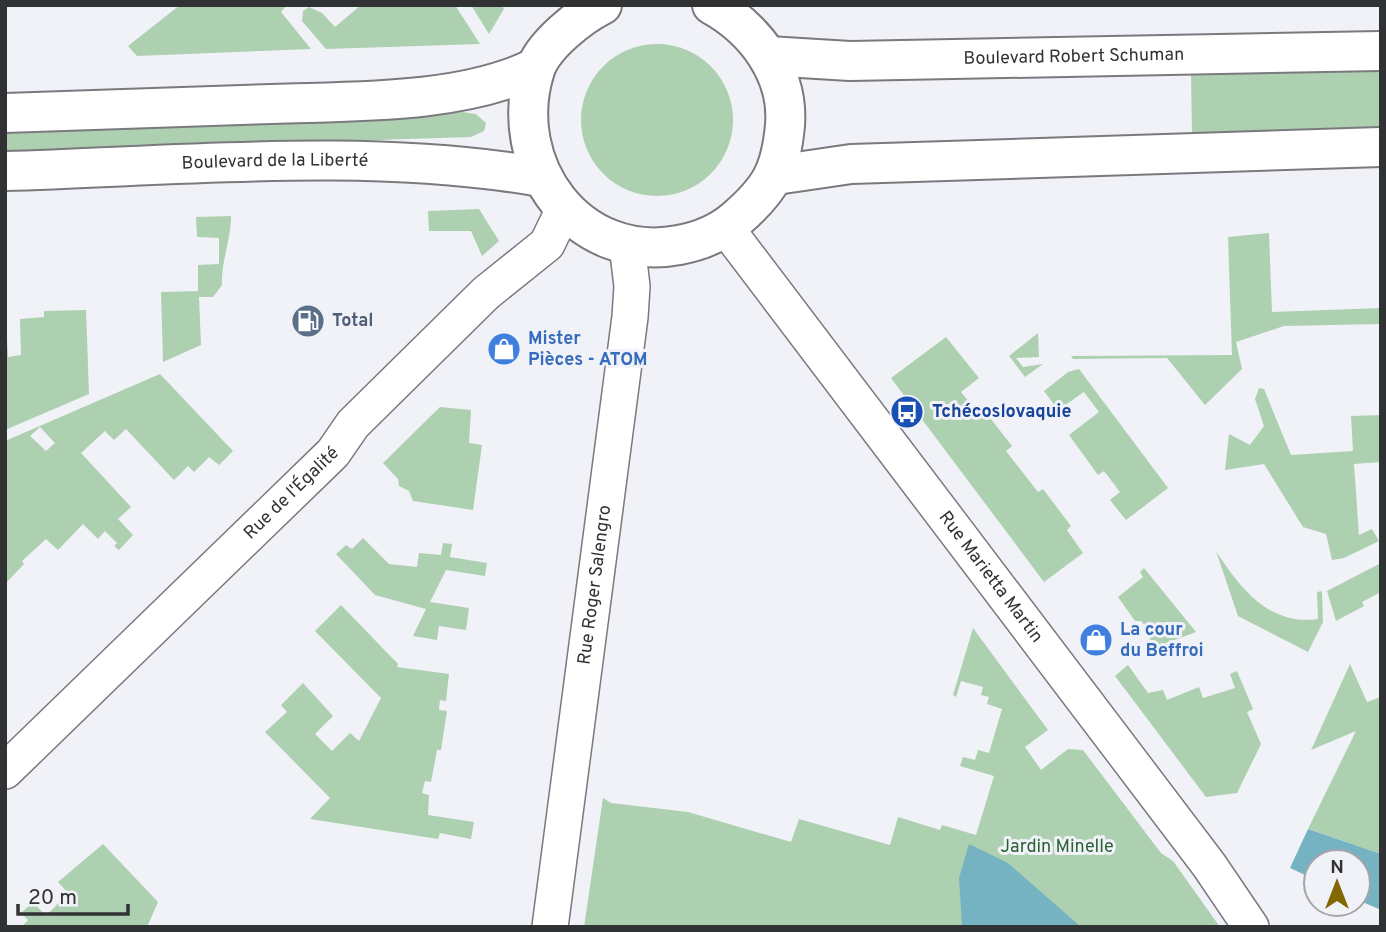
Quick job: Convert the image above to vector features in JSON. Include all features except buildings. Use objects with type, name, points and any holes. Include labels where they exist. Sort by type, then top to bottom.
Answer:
[{"type":"main road","points":[[5,113],[365,100],[454,92],[510,80],[535,68],[581,16],[602,5]]},
{"type":"main road","points":[[535,68],[528,111],[530,145],[541,177],[564,209],[592,231],[627,245],[661,248],[695,242],[726,228],[752,205],[776,175],[786,118],[778,78],[768,56],[731,9]]},
{"type":"main road","name":"Boulevard Robert Schuman","points":[[768,56],[849,61],[1381,51]]},
{"type":"main road","points":[[776,175],[851,164],[1381,147]]},
{"type":"main road","name":"Boulevard de la Liberté","points":[[5,171],[316,162],[493,169],[541,177]]},
{"type":"street","name":"Rue de l'Égalité","points":[[5,771],[333,453],[352,424],[486,293],[547,244],[564,209]]},
{"type":"street","name":"Rue Marietta Martin","points":[[726,228],[1209,865],[1251,927]]},
{"type":"street","name":"Rue Roger Salengro","points":[[550,927],[631,317],[632,286],[627,245]]},
{"type":"green space","points":[[180,5],[287,5],[281,12],[311,49],[137,56],[128,46]]},
{"type":"green space","points":[[361,5],[455,5],[480,44],[326,49],[302,21],[303,11],[309,7],[322,13],[335,27]]},
{"type":"green space","points":[[471,5],[502,5],[504,9],[489,34]]},
{"type":"green space","points":[[657,44],[686,50],[711,66],[727,91],[733,120],[727,149],[711,174],[686,190],[657,196],[628,190],[603,174],[587,149],[581,120],[587,91],[603,66],[628,50]]},
{"type":"green space","points":[[1381,67],[1381,129],[1192,135],[1191,73]]},
{"type":"green space","points":[[463,112],[476,114],[486,123],[484,131],[471,137],[5,152],[5,128]]},
{"type":"green space","points":[[479,209],[499,241],[482,256],[471,231],[429,231],[428,211]]},
{"type":"green space","points":[[231,216],[222,285],[213,297],[199,297],[201,345],[163,362],[161,292],[198,291],[198,265],[219,264],[219,238],[197,237],[196,217]]},
{"type":"green space","points":[[1269,233],[1272,312],[1381,308],[1381,324],[1284,326],[1236,342],[1242,369],[1205,405],[1167,358],[1073,359],[1071,356],[1232,355],[1228,237]]},
{"type":"green space","points":[[5,301],[8,357],[21,355],[20,319],[44,317],[44,311],[86,310],[89,394],[5,430]]},
{"type":"green space","points":[[1038,333],[1039,357],[1016,358],[1023,367],[1043,364],[1025,377],[1009,356]]},
{"type":"green space","points":[[946,337],[979,378],[961,392],[978,413],[983,409],[1012,446],[1006,451],[1038,492],[1043,489],[1071,526],[1067,530],[1083,553],[1044,582],[891,378]]},
{"type":"green space","points":[[1079,369],[1168,488],[1126,520],[1110,500],[1120,492],[1104,471],[1098,475],[1069,435],[1099,412],[1084,392],[1058,410],[1044,391],[1068,372]]},
{"type":"green space","points":[[160,374],[233,451],[219,465],[209,457],[194,472],[188,466],[174,480],[126,429],[114,440],[105,431],[81,453],[131,507],[118,519],[133,535],[119,550],[114,546],[117,543],[105,531],[98,539],[83,524],[58,550],[46,539],[22,561],[24,564],[5,584],[5,441]],"holes":[[[40,427],[55,443],[46,451],[30,436]]]},
{"type":"green space","points":[[1259,388],[1264,389],[1291,455],[1353,451],[1351,416],[1381,415],[1381,462],[1354,464],[1359,535],[1372,529],[1379,541],[1344,558],[1332,560],[1326,534],[1303,527],[1264,464],[1225,470],[1229,434],[1250,445],[1264,426],[1255,399]]},
{"type":"green space","points":[[440,407],[471,410],[469,443],[482,445],[473,510],[413,501],[409,491],[399,486],[398,479],[383,463]]},
{"type":"green space","points":[[363,538],[389,564],[417,567],[419,553],[441,555],[443,543],[452,544],[450,557],[487,563],[485,576],[446,570],[430,602],[469,608],[466,630],[439,626],[437,640],[413,636],[426,609],[375,595],[336,554],[346,545],[352,549]]},
{"type":"green space","points":[[1216,551],[1246,591],[1258,602],[1285,617],[1318,619],[1317,592],[1322,591],[1323,622],[1308,652],[1238,616]]},
{"type":"green space","points":[[1381,563],[1381,592],[1362,602],[1364,606],[1336,621],[1327,591]]},
{"type":"green space","points":[[1144,568],[1196,632],[1150,649],[1154,645],[1148,636],[1149,630],[1141,621],[1135,621],[1118,597],[1143,577],[1140,572]]},
{"type":"green space","points":[[341,605],[398,664],[397,667],[449,674],[446,701],[440,700],[439,710],[447,711],[441,750],[437,750],[431,782],[425,781],[422,793],[429,795],[428,815],[474,822],[471,839],[440,833],[438,839],[310,819],[330,798],[265,732],[287,712],[281,705],[303,683],[333,716],[315,734],[332,751],[350,733],[359,741],[381,698],[315,631]]},
{"type":"green space","name":"Jardin Minelle","points":[[973,628],[1048,730],[1025,747],[1041,770],[1068,749],[1083,750],[1161,853],[1173,861],[1220,927],[584,927],[603,798],[611,803],[688,812],[791,842],[799,819],[890,845],[898,817],[940,830],[942,825],[976,835],[994,776],[960,766],[963,757],[975,760],[978,750],[989,753],[1002,709],[987,704],[989,697],[981,695],[983,687],[961,681],[956,697],[953,695]]},
{"type":"green space","points":[[1350,664],[1367,702],[1381,697],[1381,854],[1372,851],[1372,848],[1363,848],[1308,829],[1356,731],[1311,750]]},
{"type":"green space","points":[[1128,665],[1148,693],[1163,690],[1167,700],[1199,687],[1203,698],[1235,688],[1230,674],[1237,671],[1253,709],[1247,712],[1261,744],[1237,793],[1206,797],[1115,676]]},
{"type":"green space","points":[[103,844],[158,902],[147,927],[21,927],[28,920],[21,913],[33,902],[46,916],[68,893],[58,882]]},
{"type":"water","points":[[1308,829],[1363,848],[1302,848],[1302,874],[1290,868]]},
{"type":"water","points":[[969,844],[1008,863],[1081,927],[962,927],[959,878]]},
{"type":"water","points":[[1372,851],[1381,854],[1381,910],[1372,906]]},
{"type":"place","name":"Total","points":[[308,321]]},
{"type":"place","name":"Mister Pièces - ATOM","points":[[504,349]]},
{"type":"place","name":"Tchécoslovaquie","points":[[907,412]]},
{"type":"place","name":"La cour du Beffroi","points":[[1096,640]]}]
